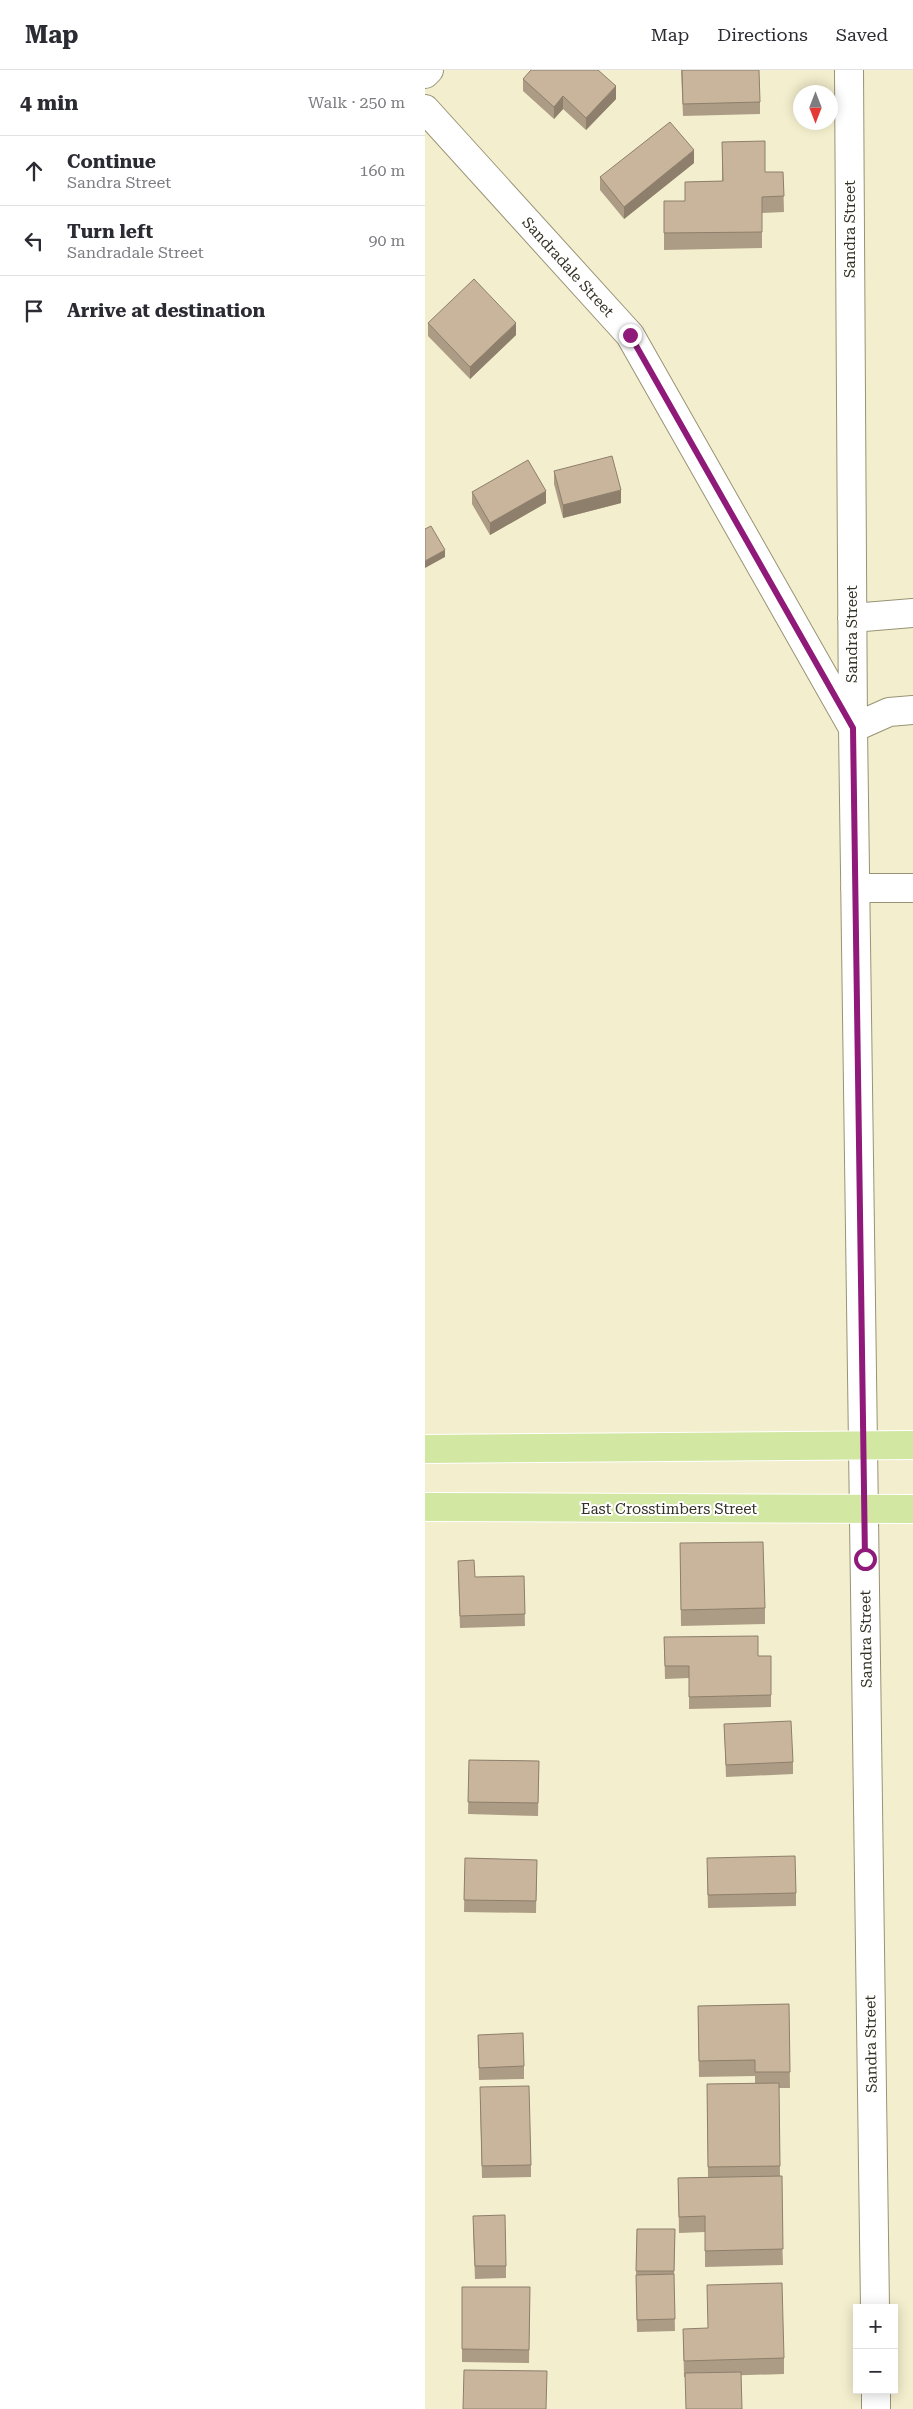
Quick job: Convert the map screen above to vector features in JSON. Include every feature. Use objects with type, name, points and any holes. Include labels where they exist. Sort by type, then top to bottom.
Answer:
[{"type":"main road","points":[[425,1449],[913,1445]]},
{"type":"main road","name":"East Crosstimbers Street","points":[[425,1507],[913,1509]]},
{"type":"street","points":[[425,74],[429,70]]},
{"type":"street","name":"Sandra Street","points":[[849,70],[853,728],[875,2304]]},
{"type":"street","name":"Sandradale Street","points":[[425,109],[630,335],[853,728]]},
{"type":"street","points":[[852,618],[913,613]]},
{"type":"street","points":[[853,728],[889,712],[913,710]]},
{"type":"street","points":[[855,888],[913,888]]},
{"type":"street","points":[[876,2394],[876,2409]]},
{"type":"building","points":[[531,70],[598,70],[616,86],[586,118],[563,96],[554,107],[523,79]]},
{"type":"building","points":[[682,70],[759,70],[760,102],[683,104]]},
{"type":"building","points":[[670,122],[694,150],[624,207],[600,177]]},
{"type":"building","points":[[765,141],[765,172],[783,172],[784,196],[762,197],[762,232],[664,233],[664,201],[685,201],[685,182],[723,181],[722,142]]},
{"type":"building","points":[[474,279],[516,323],[470,367],[428,323]]},
{"type":"building","points":[[612,456],[621,490],[563,505],[554,471]]},
{"type":"building","points":[[528,460],[546,491],[490,523],[472,492]]},
{"type":"building","points":[[431,526],[445,550],[425,561],[425,529]]},
{"type":"building","points":[[763,1542],[765,1608],[681,1610],[680,1543]]},
{"type":"building","points":[[474,1560],[475,1577],[524,1576],[525,1614],[460,1616],[458,1561]]},
{"type":"building","points":[[758,1636],[758,1656],[771,1656],[771,1695],[689,1697],[689,1666],[665,1666],[664,1637]]},
{"type":"building","points":[[791,1721],[793,1762],[726,1765],[724,1724]]},
{"type":"building","points":[[469,1760],[539,1761],[538,1803],[468,1802]]},
{"type":"building","points":[[795,1856],[796,1893],[708,1895],[707,1858]]},
{"type":"building","points":[[465,1858],[537,1860],[536,1901],[464,1900]]},
{"type":"building","points":[[789,2004],[790,2072],[755,2072],[755,2060],[699,2061],[698,2006]]},
{"type":"building","points":[[523,2033],[524,2066],[479,2068],[478,2035]]},
{"type":"building","points":[[779,2083],[780,2166],[708,2167],[707,2084]]},
{"type":"building","points":[[529,2086],[531,2165],[482,2166],[480,2087]]},
{"type":"building","points":[[782,2176],[783,2249],[705,2251],[705,2216],[679,2217],[678,2178]]},
{"type":"building","points":[[505,2215],[506,2266],[475,2266],[473,2216]]},
{"type":"building","points":[[637,2229],[675,2229],[674,2271],[636,2271]]},
{"type":"building","points":[[674,2274],[675,2319],[637,2320],[636,2275]]},
{"type":"building","points":[[782,2283],[784,2358],[684,2361],[683,2329],[708,2328],[707,2285]]},
{"type":"building","points":[[462,2287],[530,2287],[529,2350],[462,2349]]},
{"type":"building","points":[[464,2370],[547,2371],[546,2409],[463,2409]]},
{"type":"building","points":[[741,2372],[742,2409],[686,2409],[685,2373]]},
{"type":"route","points":[[630,335],[853,728],[865,1559]]}]
